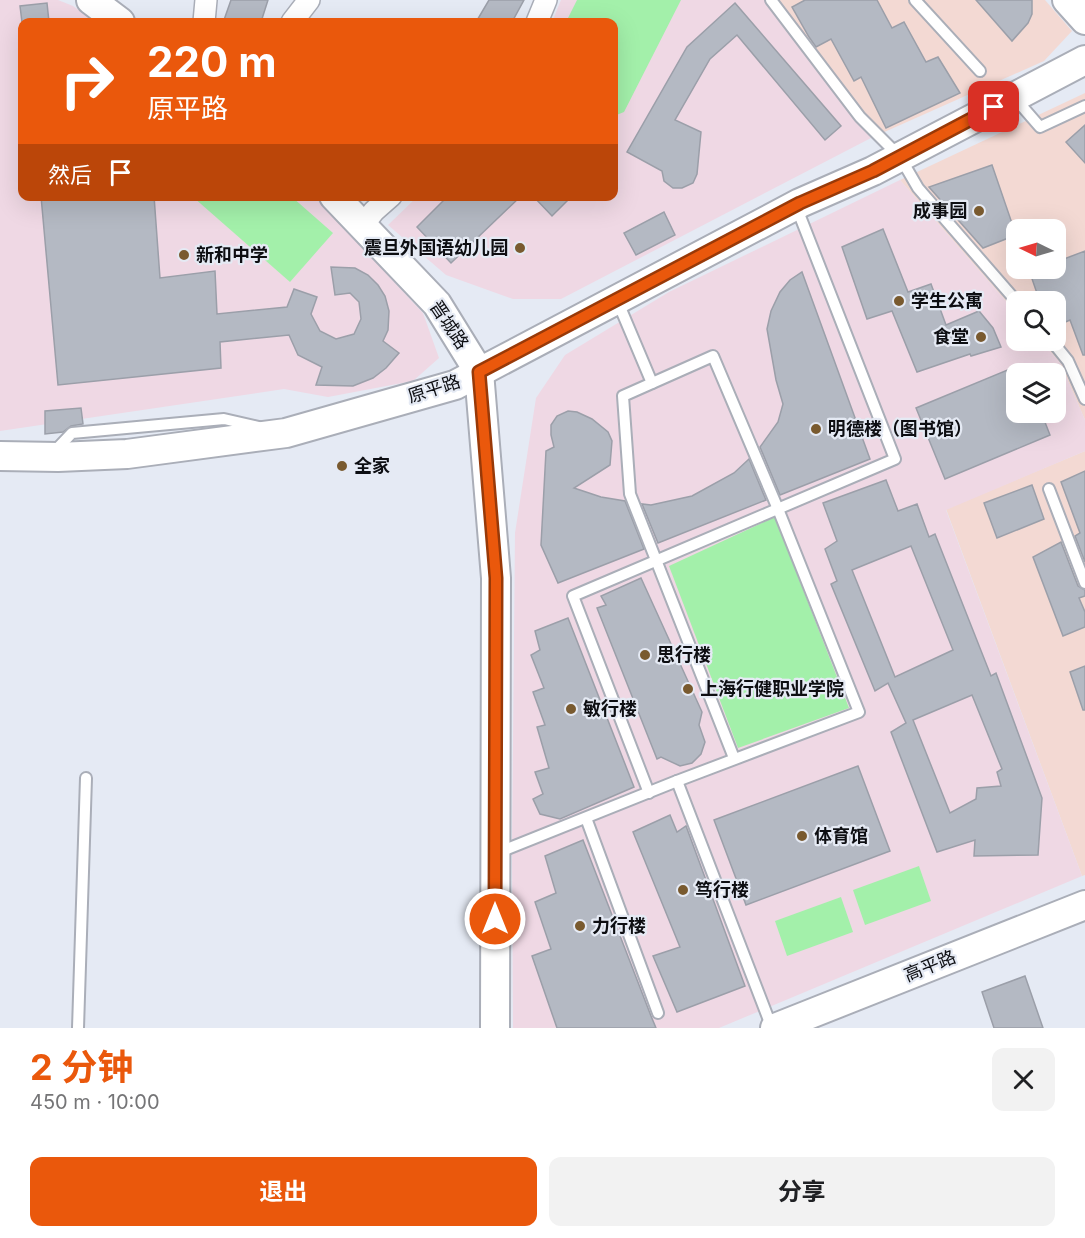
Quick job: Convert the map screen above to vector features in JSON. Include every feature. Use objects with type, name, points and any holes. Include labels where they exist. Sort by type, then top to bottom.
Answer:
[{"type":"street","points":[[91,0],[115,18]]},
{"type":"street","points":[[204,18],[206,0]]},
{"type":"street","points":[[295,18],[309,0]]},
{"type":"street","points":[[539,18],[546,0]]},
{"type":"street","points":[[1067,0],[1085,21]]},
{"type":"street","name":"原平路","points":[[0,456],[128,454],[286,433],[455,385],[796,205],[900,157],[1085,60]]},
{"type":"street","name":"晋城路","points":[[339,201],[438,304],[479,372],[496,578],[495,1028]]},
{"type":"street","points":[[362,226],[385,201]]},
{"type":"street","name":"高平路","points":[[774,1028],[1085,905]]},
{"type":"lane","points":[[771,0],[860,117],[900,157],[918,188],[1007,291]]},
{"type":"lane","points":[[915,0],[980,71]]},
{"type":"lane","points":[[1014,97],[1040,128],[1085,106]]},
{"type":"lane","points":[[649,793],[573,596],[895,459],[796,205]]},
{"type":"lane","points":[[616,300],[651,383]]},
{"type":"lane","points":[[1060,351],[1068,361],[1085,399]]},
{"type":"lane","points":[[495,854],[735,758],[859,712],[778,509],[713,356],[623,396],[630,494],[735,758]]},
{"type":"lane","points":[[1049,489],[1085,583]]},
{"type":"lane","points":[[78,1028],[87,778]]},
{"type":"lane","points":[[677,781],[774,1028]]},
{"type":"lane","points":[[586,818],[658,1013]]},
{"type":"shaded area","name":"新和中学","points":[[0,0],[58,0],[73,6],[90,18],[18,18],[18,201],[319,201],[423,313],[439,358],[413,381],[328,397],[284,389],[0,431]]},
{"type":"shaded area","points":[[561,0],[765,0],[871,138],[561,299],[513,299],[446,275],[388,225],[413,201],[618,201],[618,18],[554,18]]},
{"type":"shaded area","points":[[765,0],[1045,0],[1072,31],[1044,61],[871,138]]},
{"type":"shaded area","points":[[1085,93],[1085,420],[1066,377],[1066,363],[1060,363],[1050,351],[1066,351],[1066,291],[1006,291],[1006,301],[900,180]]},
{"type":"shaded area","name":"上海行健职业学院","points":[[900,180],[1006,301],[1006,351],[1050,351],[1060,363],[1006,363],[1006,423],[1066,423],[1066,377],[1085,420],[1085,451],[946,510],[1082,876],[719,1028],[513,1028],[515,533],[536,398],[565,355],[669,292]]},
{"type":"shaded area","points":[[1085,451],[1085,875],[1082,876],[946,509]]},
{"type":"green space","points":[[577,0],[681,0],[624,112],[618,114],[618,18],[568,18]]},
{"type":"green space","points":[[198,201],[297,201],[333,233],[290,282]]},
{"type":"green space","points":[[775,517],[849,708],[738,748],[669,566]]},
{"type":"green space","points":[[919,866],[931,901],[865,925],[853,890]]},
{"type":"green space","points":[[841,897],[853,932],[787,956],[775,921]]},
{"type":"building","points":[[231,0],[268,0],[262,18],[225,18]]},
{"type":"building","points":[[489,0],[524,0],[514,18],[478,18]]},
{"type":"building","points":[[805,0],[877,0],[892,28],[904,22],[926,62],[938,57],[960,93],[886,128],[861,77],[854,81],[831,39],[816,47],[809,37],[792,7]]},
{"type":"building","points":[[976,0],[1032,0],[1032,14],[1028,23],[1012,41]]},
{"type":"building","points":[[47,3],[49,18],[22,18],[20,6]]},
{"type":"building","points":[[735,3],[841,126],[825,140],[737,35],[710,59],[675,120],[701,132],[697,174],[693,183],[682,188],[673,188],[664,181],[662,171],[627,152],[687,47]]},
{"type":"building","points":[[1085,125],[1085,163],[1066,142]]},
{"type":"building","name":"成事园","points":[[992,165],[1011,219],[1006,219],[1006,239],[983,248],[929,187]]},
{"type":"building","points":[[41,201],[154,201],[160,278],[215,271],[217,314],[287,307],[294,289],[317,297],[311,314],[320,331],[336,339],[354,334],[361,319],[359,302],[350,293],[335,295],[331,267],[355,268],[368,275],[385,296],[389,311],[388,330],[383,341],[399,353],[386,368],[373,378],[353,386],[316,385],[322,367],[298,355],[289,335],[220,342],[221,368],[58,385]]},
{"type":"building","points":[[443,201],[516,201],[451,263],[417,227]]},
{"type":"building","points":[[538,201],[567,201],[552,216]]},
{"type":"building","points":[[664,212],[675,235],[636,255],[624,233]]},
{"type":"building","name":"学生公寓","points":[[883,229],[908,292],[931,284],[946,325],[979,311],[993,328],[1001,347],[971,356],[970,354],[917,372],[892,311],[867,319],[842,247]]},
{"type":"building","points":[[1085,251],[1085,355],[1083,355],[1070,320],[1066,322],[1066,291],[1036,291],[1032,279],[1066,279],[1066,258]]},
{"type":"building","points":[[802,272],[870,459],[780,495],[760,447],[778,422],[783,404],[776,380],[767,329],[771,311],[780,292],[790,280]]},
{"type":"building","points":[[1006,371],[1006,423],[1045,423],[1050,435],[945,479],[916,408]]},
{"type":"building","points":[[81,408],[83,424],[71,426],[63,432],[45,434],[45,411]]},
{"type":"building","points":[[568,411],[577,412],[592,419],[608,432],[612,441],[610,465],[574,488],[601,497],[625,501],[644,549],[558,583],[541,545],[546,451],[554,447],[551,425],[557,416]]},
{"type":"building","points":[[749,459],[766,500],[658,543],[642,504],[651,505],[692,496],[734,473]]},
{"type":"building","points":[[1085,471],[1085,562],[1075,536],[1080,533],[1061,482]]},
{"type":"building","points":[[886,480],[898,511],[917,504],[929,537],[935,534],[991,676],[996,673],[1042,798],[1038,855],[974,856],[975,840],[937,852],[891,732],[906,723],[888,683],[875,691],[831,584],[837,581],[825,549],[837,541],[823,503]],"holes":[[[911,546],[953,650],[895,677],[852,570]],[[972,695],[1002,769],[997,772],[1001,786],[977,788],[976,799],[950,813],[913,720]]]},
{"type":"building","points":[[1032,485],[1044,519],[997,538],[984,503]]},
{"type":"building","points":[[1061,542],[1078,586],[1085,590],[1085,596],[1079,598],[1085,612],[1085,627],[1063,636],[1033,557]]},
{"type":"building","name":"思行楼","points":[[641,578],[702,712],[699,725],[705,742],[701,754],[692,763],[680,766],[661,757],[657,759],[597,608],[606,605],[601,596]]},
{"type":"building","name":"敏行楼","points":[[568,618],[634,787],[560,819],[540,814],[533,799],[543,794],[535,772],[549,768],[537,727],[545,725],[533,692],[544,688],[531,655],[540,650],[535,631]]},
{"type":"building","points":[[1085,666],[1085,710],[1083,710],[1070,672]]},
{"type":"building","name":"体育馆","points":[[858,766],[890,851],[746,905],[714,820]]},
{"type":"building","name":"笃行楼","points":[[670,815],[677,832],[686,826],[745,986],[677,1012],[653,956],[680,947],[633,832]]},
{"type":"building","name":"力行楼","points":[[583,840],[656,1028],[557,1028],[532,956],[551,949],[535,902],[556,893],[545,856]]},
{"type":"building","points":[[1025,976],[1043,1028],[994,1028],[982,992]]},
{"type":"place","name":"成事园","points":[[979,211]]},
{"type":"place","name":"震旦外国语幼儿园","points":[[520,248]]},
{"type":"place","name":"新和中学","points":[[184,255]]},
{"type":"place","name":"学生公寓","points":[[899,301]]},
{"type":"place","name":"食堂","points":[[981,337]]},
{"type":"place","name":"明德楼（图书馆）","points":[[816,429]]},
{"type":"place","name":"全家","points":[[342,466]]},
{"type":"place","name":"思行楼","points":[[645,655]]},
{"type":"place","name":"上海行健职业学院","points":[[688,689]]},
{"type":"place","name":"敏行楼","points":[[571,709]]},
{"type":"place","name":"体育馆","points":[[802,836]]},
{"type":"place","name":"笃行楼","points":[[683,890]]},
{"type":"place","name":"力行楼","points":[[580,926]]},
{"type":"route","points":[[495,919],[496,578],[479,372],[800,203],[873,171],[994,107]]}]
